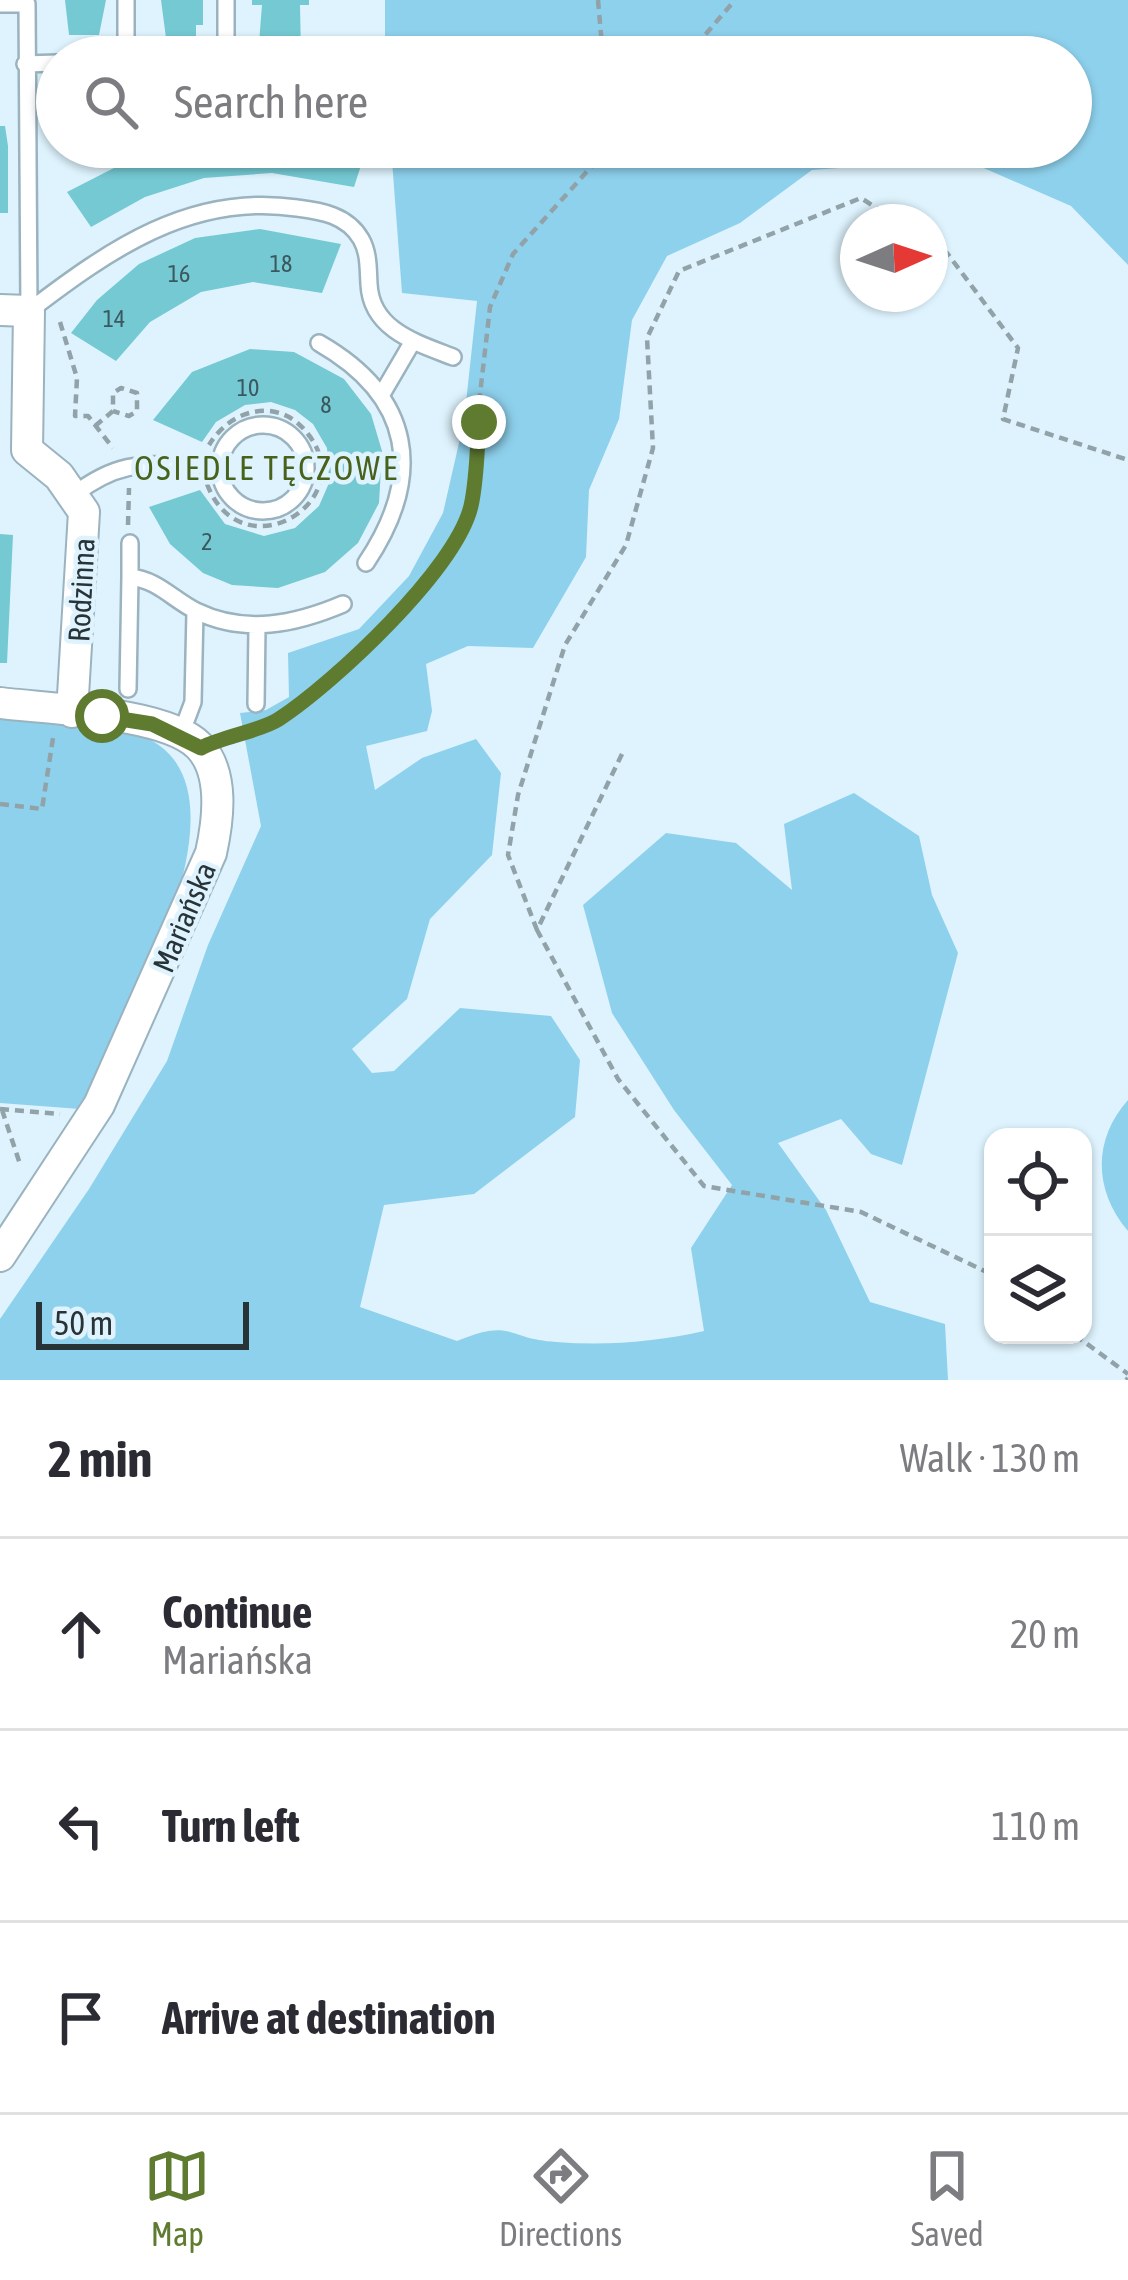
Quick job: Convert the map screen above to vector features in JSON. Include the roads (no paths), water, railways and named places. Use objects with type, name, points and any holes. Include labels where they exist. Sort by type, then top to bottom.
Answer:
[{"type":"street","name":"Rodzinna","points":[[29,313],[27,450],[75,494],[84,512],[65,711]]},
{"type":"street","points":[[0,703],[65,711],[191,741]]},
{"type":"street","name":"Mariańska","points":[[0,1256],[88,1125],[212,854],[219,814],[191,741]]},
{"type":"lane","points":[[125,36],[126,0]]},
{"type":"lane","points":[[226,0],[226,36]]},
{"type":"lane","points":[[0,4],[27,4],[29,313]]},
{"type":"lane","points":[[25,64],[36,64]]},
{"type":"lane","points":[[29,313],[141,233],[167,222],[217,208],[282,206],[322,211],[352,227],[368,254],[372,303],[390,328],[453,357]]},
{"type":"lane","points":[[382,394],[413,341]]},
{"type":"lane","points":[[319,343],[346,359],[382,394],[395,420],[403,472],[387,532],[366,562]]},
{"type":"lane","points":[[270,425],[295,440],[306,466],[298,493],[276,509],[262,512],[231,498],[220,465],[223,451],[242,430],[270,425]]},
{"type":"lane","points":[[75,494],[104,473],[131,464],[220,465]]},
{"type":"lane","points":[[128,689],[130,543]]},
{"type":"lane","points":[[130,578],[147,579],[195,611],[257,626],[285,624],[343,604]]},
{"type":"lane","points":[[191,741],[195,611]]},
{"type":"lane","points":[[256,704],[257,626]]},
{"type":"district","name":"OSIEDLE TĘCZOWE","points":[[267,468]]}]
